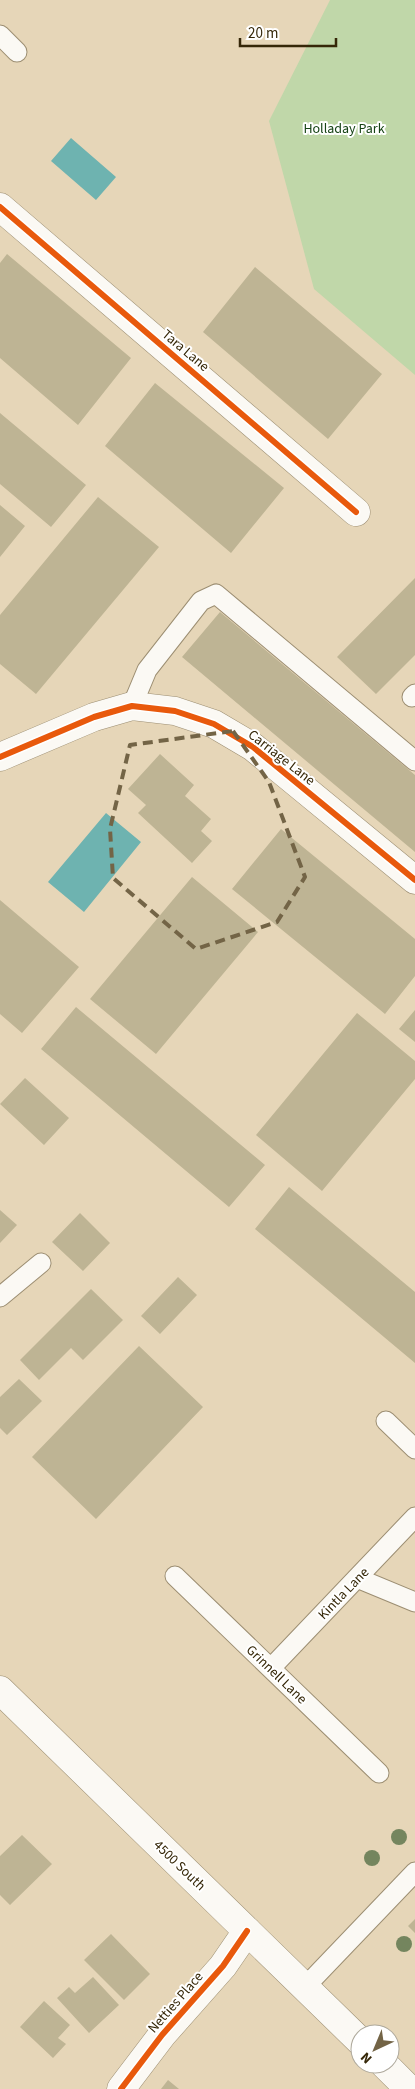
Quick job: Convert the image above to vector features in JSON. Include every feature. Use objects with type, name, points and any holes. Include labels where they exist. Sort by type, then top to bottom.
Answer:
[{"type":"street","name":"Tara Lane","points":[[0,207],[356,512]]},
{"type":"street","name":"Carriage Lane","points":[[0,757],[94,717],[132,706],[175,711],[214,724],[253,747],[415,880]]},
{"type":"street","name":"4500 South","points":[[0,1690],[350,2031]]},
{"type":"street","name":"Netties Place","points":[[121,2089],[162,2035],[223,1966],[248,1931]]},
{"type":"street","points":[[394,2074],[410,2089]]},
{"type":"lane","points":[[0,35],[17,52]]},
{"type":"lane","points":[[132,706],[147,670],[201,600],[216,594],[415,761]]},
{"type":"lane","points":[[0,1297],[41,1263]]},
{"type":"lane","points":[[386,1421],[415,1450]]},
{"type":"lane","name":"Kintla Lane","points":[[271,1668],[415,1518]]},
{"type":"lane","name":"Grinnell Lane","points":[[175,1576],[379,1773]]},
{"type":"lane","points":[[357,1578],[415,1602]]},
{"type":"lane","points":[[304,1987],[415,1872]]},
{"type":"highlighted area","points":[[233,731],[269,782],[305,877],[277,922],[196,949],[113,878],[110,829],[130,745]]},
{"type":"green space","name":"Holladay Park","points":[[330,0],[415,0],[415,375],[314,289],[269,121]]},
{"type":"water","points":[[71,138],[116,177],[96,200],[51,161]]},
{"type":"water","points":[[106,813],[141,842],[84,912],[48,882]]},
{"type":"building","points":[[7,254],[131,358],[78,425],[0,358],[0,263]]},
{"type":"building","points":[[255,267],[382,374],[328,439],[203,332]]},
{"type":"building","points":[[155,383],[284,488],[231,553],[105,446]]},
{"type":"building","points":[[0,413],[86,485],[51,527],[0,484]]},
{"type":"building","points":[[98,497],[159,547],[36,694],[0,664],[0,615]]},
{"type":"building","points":[[0,505],[25,526],[0,557]]},
{"type":"building","points":[[415,578],[415,655],[376,694],[337,657]]},
{"type":"building","points":[[220,612],[415,775],[415,852],[182,657]]},
{"type":"building","points":[[160,754],[194,785],[185,796],[211,819],[201,831],[212,841],[192,863],[138,813],[146,805],[128,789]]},
{"type":"building","points":[[281,829],[415,939],[415,976],[385,1014],[232,889]]},
{"type":"building","points":[[192,877],[258,932],[156,1054],[90,999]]},
{"type":"building","points":[[0,900],[79,967],[22,1033],[0,1014]]},
{"type":"building","points":[[76,1007],[265,1165],[229,1207],[41,1049]]},
{"type":"building","points":[[415,1010],[415,1042],[399,1029]]},
{"type":"building","points":[[357,1013],[415,1061],[415,1079],[322,1191],[256,1135]]},
{"type":"building","points":[[25,1078],[69,1118],[44,1145],[0,1104]]},
{"type":"building","points":[[289,1187],[415,1292],[415,1363],[255,1229]]},
{"type":"building","points":[[0,1210],[17,1225],[0,1243]]},
{"type":"building","points":[[80,1213],[110,1243],[83,1271],[52,1242]]},
{"type":"building","points":[[178,1277],[197,1295],[160,1334],[141,1316]]},
{"type":"building","points":[[91,1289],[123,1320],[83,1360],[71,1348],[39,1380],[20,1360]]},
{"type":"building","points":[[139,1346],[203,1407],[96,1519],[32,1457]]},
{"type":"building","points":[[19,1379],[42,1401],[7,1435],[0,1428],[0,1397]]},
{"type":"building","points":[[22,1835],[52,1864],[10,1905],[0,1895],[0,1856]]},
{"type":"building","points":[[415,1919],[415,1933],[408,1926]]},
{"type":"building","points":[[111,1934],[150,1974],[124,2000],[84,1960]]},
{"type":"building","points":[[93,1977],[119,2005],[89,2033],[57,1998],[69,1987],[75,1993]]},
{"type":"building","points":[[44,2001],[70,2025],[58,2038],[66,2044],[53,2058],[20,2027]]},
{"type":"building","points":[[168,2080],[179,2089],[161,2089]]},
{"type":"cycle path","points":[[0,207],[356,512]]},
{"type":"cycle path","points":[[0,757],[94,717],[132,706],[175,711],[214,724],[253,747],[415,880]]},
{"type":"cycle path","points":[[121,2089],[162,2035],[223,1966],[247,1931]]}]
